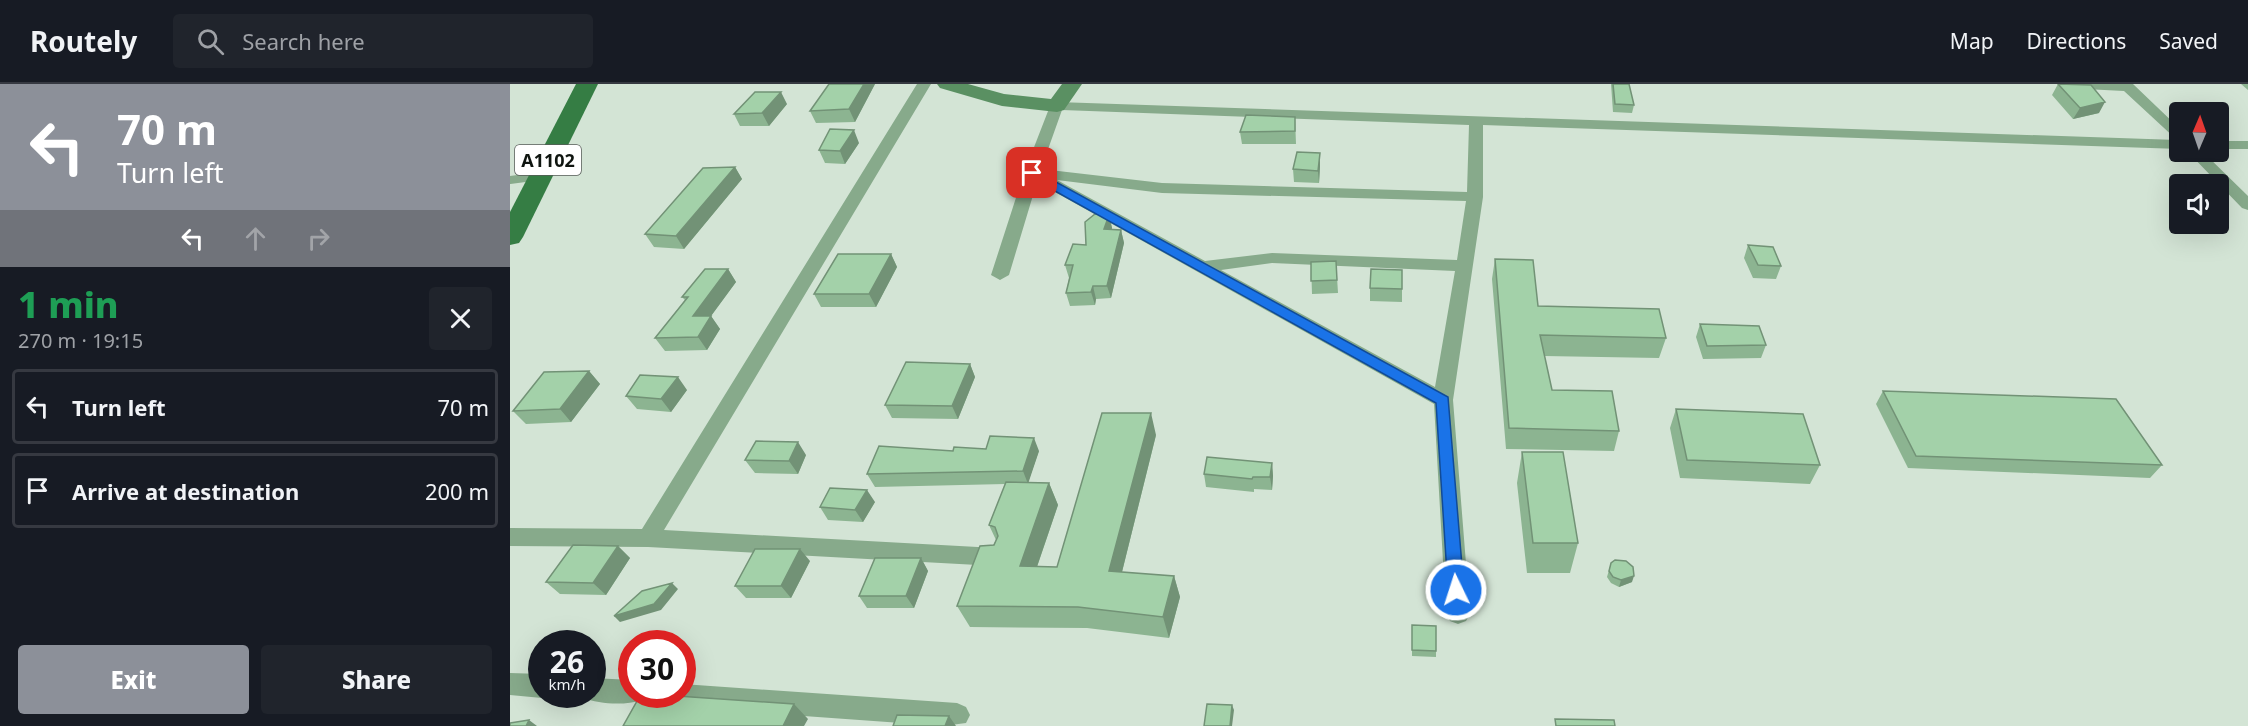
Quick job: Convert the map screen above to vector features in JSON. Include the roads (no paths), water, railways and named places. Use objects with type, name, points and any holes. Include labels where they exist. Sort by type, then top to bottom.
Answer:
[{"type":"main road","name":"A1102","points":[[510,237],[516,216],[541,176],[588,84]]},
{"type":"main road","points":[[947,84],[1002,100],[1057,106],[1072,84]]},
{"type":"street","points":[[648,538],[924,84]]},
{"type":"street","points":[[2065,84],[2126,85],[2169,126]]},
{"type":"street","points":[[1000,275],[1032,173],[1057,106],[2169,145]]},
{"type":"street","points":[[1458,614],[1443,400],[1474,197],[1476,120]]},
{"type":"street","points":[[2229,145],[2248,145]]},
{"type":"street","points":[[2205,162],[2248,206]]},
{"type":"street","points":[[1032,173],[1162,188],[1474,197]]},
{"type":"street","points":[[1032,173],[1443,400]]},
{"type":"street","points":[[1202,267],[1272,258],[1464,266]]},
{"type":"street","points":[[510,537],[648,538],[996,557]]},
{"type":"street","points":[[510,684],[528,685]]},
{"type":"street","points":[[696,696],[957,715]]},
{"type":"lane","points":[[510,180],[541,176]]}]
